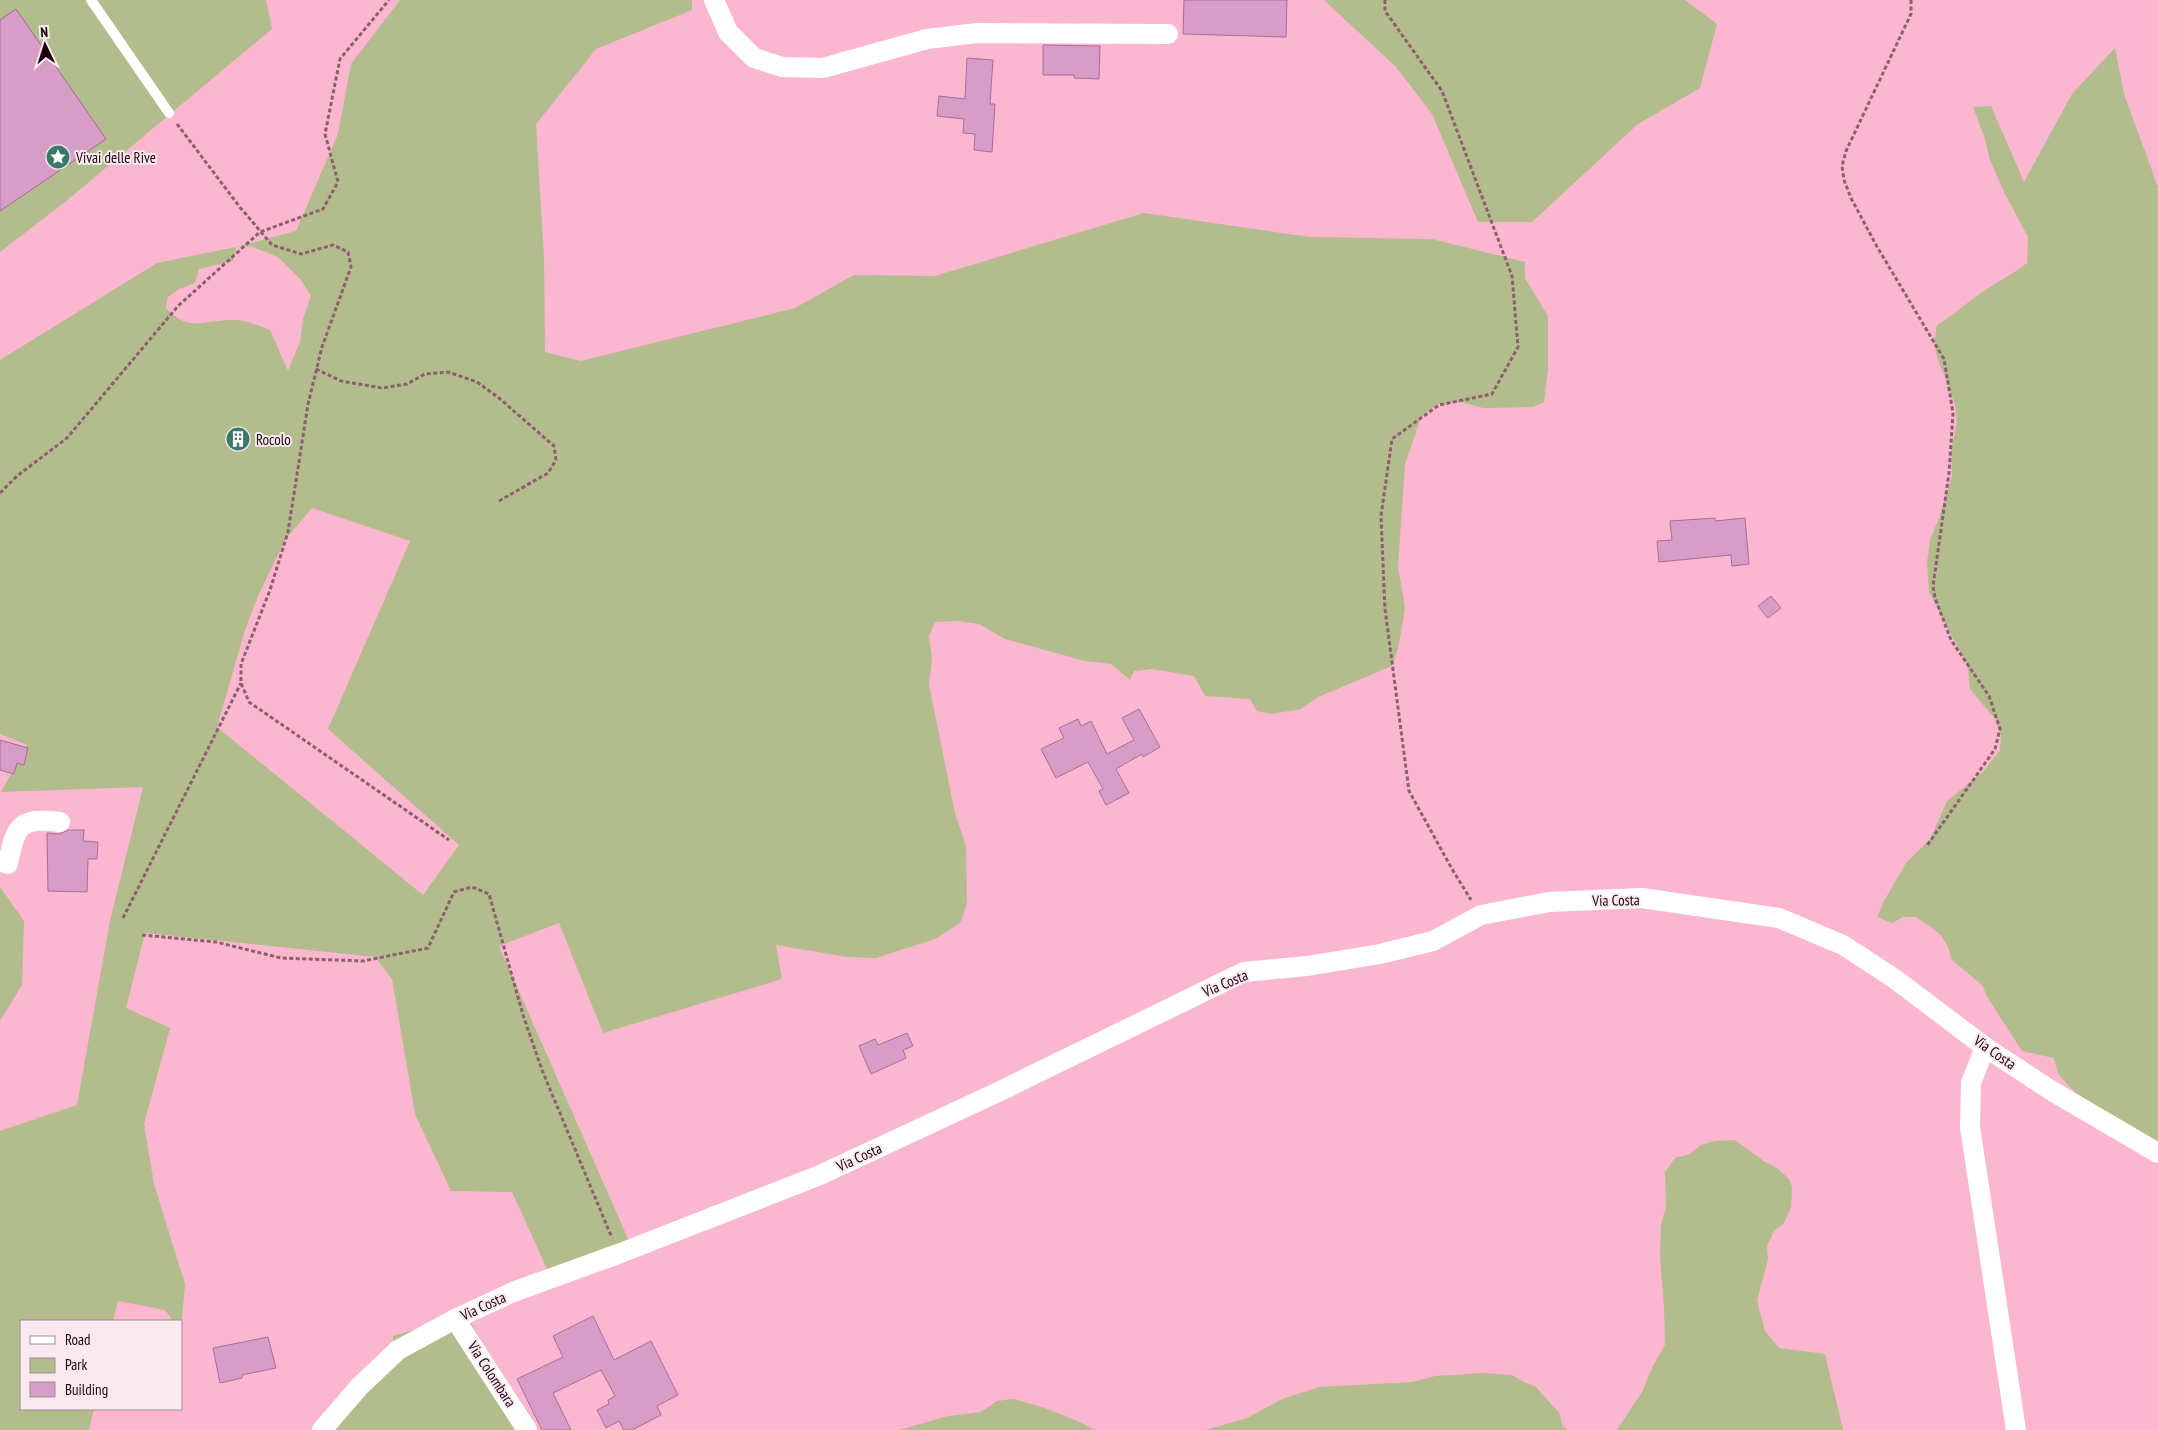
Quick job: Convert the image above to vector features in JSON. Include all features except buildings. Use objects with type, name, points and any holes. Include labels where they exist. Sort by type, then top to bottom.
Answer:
[{"type":"street","points":[[714,0],[728,32],[754,58],[782,67],[823,68],[927,39],[977,34],[1168,34]]},
{"type":"street","points":[[0,862],[8,864],[13,839],[24,823],[37,819],[60,822]]},
{"type":"street","name":"Via Costa","points":[[322,1430],[360,1386],[398,1350],[455,1319],[513,1292],[618,1254],[820,1175],[996,1093],[1244,972],[1307,966],[1380,954],[1433,941],[1481,915],[1549,902],[1642,898],[1779,918],[1843,945],[1895,979],[1985,1046],[2052,1091],[2158,1153]]},
{"type":"street","points":[[1985,1046],[1971,1082],[1970,1127],[2016,1430]]},
{"type":"street","name":"Via Colombara","points":[[455,1319],[527,1430]]},
{"type":"lane","points":[[91,0],[169,113]]},
{"type":"path","points":[[0,493],[17,476],[67,438],[178,306],[260,232],[323,209],[338,182],[325,134],[340,58],[389,0]]},
{"type":"path","points":[[1385,0],[1385,11],[1442,91],[1512,276],[1518,347],[1492,394],[1439,405],[1392,439],[1381,516],[1385,609],[1409,791],[1452,869],[1481,915]]},
{"type":"path","points":[[1911,0],[1910,14],[1846,151],[1842,166],[1844,180],[1876,245],[1944,359],[1953,414],[1949,473],[1933,586],[1935,598],[1951,640],[1989,696],[2000,729],[1995,750],[1926,847]]},
{"type":"path","points":[[169,113],[272,245],[301,254],[333,245],[348,252],[351,267],[316,369],[308,404],[288,532],[270,590],[241,664],[241,683],[248,702],[449,840]]},
{"type":"path","points":[[316,369],[341,381],[382,388],[407,384],[425,374],[448,372],[477,382],[499,398],[554,446],[556,460],[548,473],[499,501]]},
{"type":"path","points":[[123,918],[241,683]]},
{"type":"path","points":[[142,935],[216,942],[281,958],[363,961],[428,948],[454,892],[472,887],[489,894],[542,1070],[618,1254]]},
{"type":"green space","name":"Vivai delle Rive","points":[[0,0],[266,0],[272,29],[65,202],[0,252]]},
{"type":"green space","points":[[400,0],[692,0],[692,10],[596,49],[536,124],[544,259],[545,352],[581,361],[795,308],[854,275],[935,276],[1144,213],[1309,237],[1432,239],[1525,262],[1525,278],[1548,316],[1548,370],[1544,402],[1533,407],[1483,408],[1461,402],[1437,404],[1421,417],[1405,464],[1398,567],[1405,608],[1398,649],[1392,666],[1318,697],[1301,709],[1271,714],[1257,711],[1250,699],[1205,696],[1194,676],[1152,669],[1134,671],[1130,680],[1111,664],[1085,661],[1005,639],[979,624],[958,621],[935,622],[929,636],[932,658],[929,685],[955,813],[966,847],[967,904],[960,923],[935,939],[876,958],[848,957],[776,945],[782,979],[603,1033],[559,923],[499,946],[629,1241],[548,1271],[512,1192],[451,1191],[415,1114],[392,979],[375,957],[145,933],[126,1008],[170,1028],[144,1124],[154,1184],[185,1284],[182,1320],[172,1320],[165,1310],[118,1301],[113,1320],[20,1320],[20,1410],[94,1410],[89,1430],[0,1430],[0,1131],[77,1105],[110,921],[143,787],[1,792],[27,745],[0,734],[0,360],[157,263],[236,247],[296,231],[338,134],[351,64]],"holes":[[[250,246],[278,257],[301,280],[311,296],[303,319],[300,342],[288,371],[270,330],[237,320],[189,323],[174,316],[166,308],[168,297],[179,289],[195,283],[199,269],[233,261],[236,247]],[[312,508],[410,541],[328,729],[459,845],[423,895],[217,727],[245,630],[258,596],[285,540]]]},
{"type":"green space","points":[[1324,0],[1685,0],[1717,24],[1700,88],[1638,124],[1532,222],[1478,222],[1432,114],[1396,67]]},
{"type":"green space","points":[[2115,48],[2124,94],[2158,187],[2158,1150],[2081,1099],[2058,1074],[2054,1058],[2022,1051],[1986,995],[1983,986],[1951,959],[1949,949],[1941,935],[1916,917],[1903,917],[1892,923],[1877,917],[1906,863],[1930,839],[1947,801],[1983,772],[2000,750],[2001,734],[1995,719],[1970,689],[1968,667],[1929,592],[1927,563],[1930,540],[1952,476],[1951,452],[1957,422],[1955,404],[1937,357],[1934,342],[1937,325],[2027,263],[2028,237],[2005,194],[1990,160],[1984,136],[1973,107],[1991,106],[2024,182],[2072,94]]},
{"type":"green space","points":[[0,887],[24,921],[22,985],[0,1021]]},
{"type":"green space","points":[[1735,1140],[1765,1162],[1777,1168],[1789,1179],[1792,1187],[1791,1207],[1784,1223],[1774,1231],[1767,1246],[1768,1259],[1757,1301],[1765,1331],[1779,1348],[1825,1354],[1843,1430],[1617,1430],[1642,1392],[1653,1366],[1665,1345],[1660,1257],[1661,1225],[1666,1207],[1665,1172],[1675,1158],[1690,1154],[1701,1145],[1715,1141]]},
{"type":"green space","points":[[470,1320],[521,1430],[325,1430],[393,1344],[393,1336],[430,1325]]},
{"type":"green space","points":[[1483,1373],[1512,1375],[1535,1386],[1560,1414],[1562,1426],[1568,1430],[1206,1430],[1247,1418],[1282,1399],[1319,1387],[1412,1382],[1435,1376]]},
{"type":"green space","points":[[1013,1399],[1055,1412],[1095,1430],[899,1430],[948,1416],[981,1412],[997,1401]]},
{"type":"place","name":"Vivai delle Rive","points":[[58,157]]},
{"type":"place","name":"Rocolo","points":[[238,439]]}]
